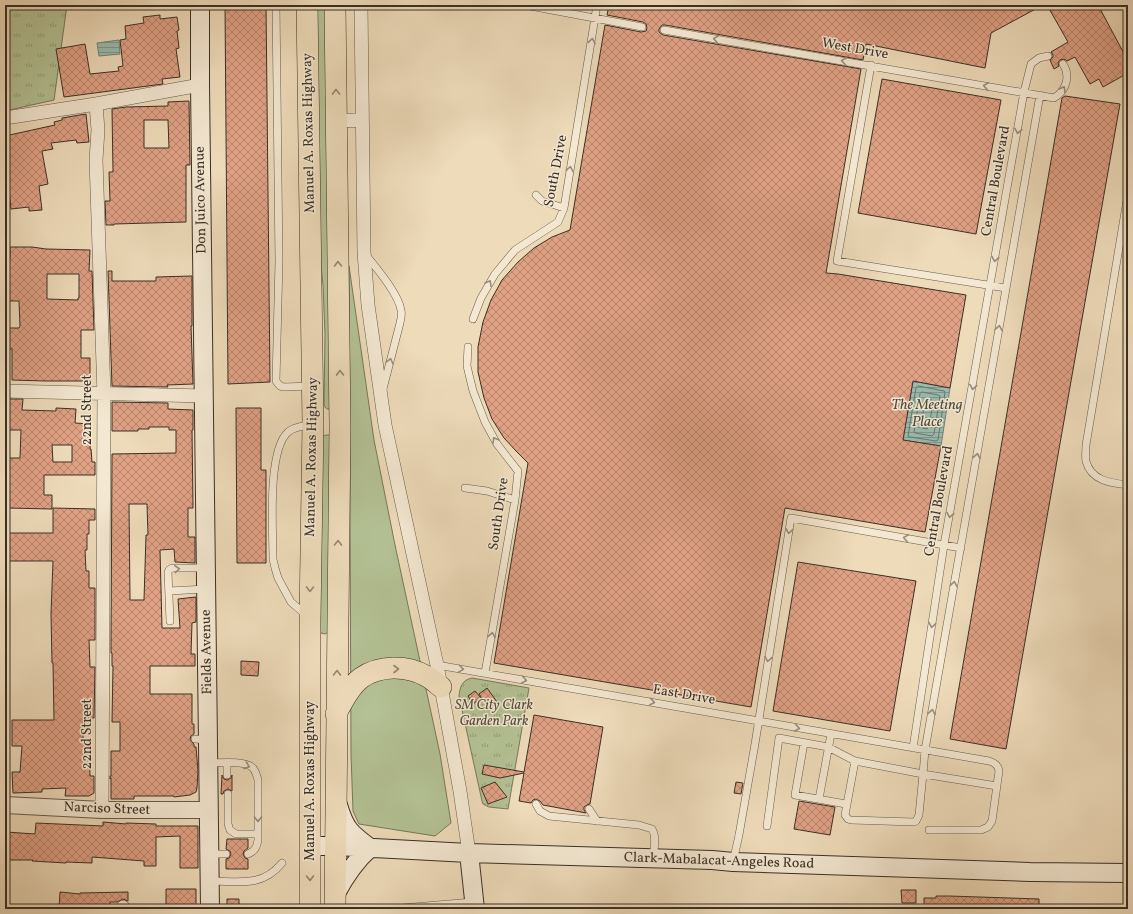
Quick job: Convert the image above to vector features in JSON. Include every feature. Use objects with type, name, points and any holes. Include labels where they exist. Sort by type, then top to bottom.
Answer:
[{"type":"main road","name":"Don Juico Avenue","points":[[200,5],[204,396]]},
{"type":"main road","name":"Manuel A. Roxas Highway","points":[[307,5],[313,386],[310,618],[310,909]]},
{"type":"main road","name":"Manuel A. Roxas Highway","points":[[335,5],[340,407],[335,902]]},
{"type":"main road","points":[[312,279],[317,289],[320,419],[326,422],[334,420],[340,407]]},
{"type":"main road","name":"Fields Avenue","points":[[204,396],[206,589],[202,740],[208,764],[209,810],[218,854],[210,881],[210,909]]},
{"type":"main road","points":[[336,714],[346,696],[360,679],[374,671],[390,668],[409,669],[426,676],[441,687]]},
{"type":"main road","points":[[335,797],[342,819],[348,829],[353,835],[370,848],[362,855],[353,867],[335,902]]},
{"type":"main road","name":"Clark-Mabalacat-Angeles Road","points":[[310,846],[469,853],[712,860],[733,862],[1030,872],[1128,873]]},
{"type":"main road","points":[[469,853],[475,905]]},
{"type":"street","points":[[361,5],[364,252],[368,306],[380,399],[437,665],[460,791],[469,853]]},
{"type":"street","points":[[5,118],[96,104],[200,85]]},
{"type":"street","name":"22nd Street","points":[[96,104],[98,130],[96,168],[104,394],[102,810]]},
{"type":"street","points":[[337,120],[362,120]]},
{"type":"street","points":[[5,391],[204,396]]},
{"type":"street","name":"Narciso Street","points":[[5,805],[102,810],[209,810]]},
{"type":"lane","points":[[276,5],[279,253],[276,381],[280,386],[284,387],[313,386]]},
{"type":"lane","points":[[524,5],[642,26]]},
{"type":"lane","name":"South Drive","points":[[473,319],[481,298],[495,274],[515,250],[558,222],[564,208],[597,5]]},
{"type":"lane","name":"West Drive","points":[[664,30],[771,45],[871,65],[1054,98],[1060,94],[1066,85],[1067,74],[1063,64]]},
{"type":"lane","name":"Central Boulevard","points":[[913,748],[944,545],[1024,92],[1031,64],[1039,58],[1048,56]]},
{"type":"lane","points":[[871,65],[836,261],[1006,288]]},
{"type":"lane","name":"Central Boulevard","points":[[846,804],[845,815],[848,819],[914,822],[918,815],[925,750],[1040,95]]},
{"type":"lane","points":[[1128,194],[1086,445],[1086,461],[1090,470],[1097,478],[1109,483],[1128,485]]},
{"type":"lane","points":[[536,195],[542,201],[564,208]]},
{"type":"lane","points":[[364,252],[399,302],[402,312],[380,399]]},
{"type":"lane","name":"South Drive","points":[[468,346],[467,366],[473,391],[484,422],[497,444],[518,472],[516,500],[485,673]]},
{"type":"lane","points":[[310,618],[291,602],[278,578],[275,568],[273,559],[273,493],[276,456],[283,439],[288,432],[296,428],[313,424]]},
{"type":"lane","points":[[465,488],[487,491],[516,500]]},
{"type":"lane","points":[[733,862],[739,835],[791,518],[961,548]]},
{"type":"lane","points":[[170,621],[169,570],[172,568],[206,568]]},
{"type":"lane","points":[[169,591],[206,589]]},
{"type":"lane","name":"East Drive","points":[[437,665],[989,761],[998,766],[999,771],[997,786]]},
{"type":"lane","points":[[819,799],[831,734]]},
{"type":"lane","points":[[767,826],[779,738],[828,747],[855,760],[923,774],[997,786],[992,821],[988,827],[981,830],[929,830]]},
{"type":"lane","points":[[804,743],[795,795],[846,804],[855,760]]},
{"type":"lane","points":[[227,763],[227,775]]},
{"type":"lane","points":[[208,764],[243,764],[253,768],[256,774],[258,780],[258,834],[256,848],[248,854]]},
{"type":"lane","points":[[228,794],[228,824],[230,830],[236,834],[258,834]]},
{"type":"lane","points":[[536,804],[540,811],[549,816],[640,825],[652,829],[655,833],[653,859]]},
{"type":"lane","points":[[589,809],[597,821]]},
{"type":"lane","points":[[210,881],[258,880],[272,873],[282,863]]},
{"type":"lane","points":[[390,909],[475,905]]},
{"type":"green space","points":[[5,5],[67,5],[54,100],[5,111]]},
{"type":"green space","points":[[316,5],[331,5],[331,409],[324,406],[325,334],[323,285],[318,234]]},
{"type":"green space","points":[[349,266],[374,440],[440,754],[451,823],[435,836],[359,824],[353,811],[351,754]]},
{"type":"green space","points":[[326,435],[330,435],[328,632],[325,634],[321,633],[319,630],[322,438]]},
{"type":"green space","name":"SM City Clark Garden Park","points":[[472,678],[529,688],[508,809],[489,807],[483,804],[482,801],[459,696],[462,684],[466,680]]},
{"type":"water","points":[[119,40],[120,54],[99,56],[97,43]]},
{"type":"water","name":"The Meeting Place","points":[[913,381],[950,388],[941,446],[903,440]]},
{"type":"building","points":[[225,5],[266,5],[270,382],[228,384]]},
{"type":"building","points":[[609,5],[1043,5],[991,33],[985,68],[866,44],[863,60],[665,25],[662,25],[659,29],[659,32],[663,35],[861,69],[826,273],[966,295],[950,388],[913,381],[903,440],[941,446],[925,532],[785,508],[751,707],[494,663],[528,463],[504,438],[492,419],[484,398],[478,372],[478,347],[483,322],[491,300],[502,280],[518,262],[534,248],[552,237],[570,230],[605,25],[641,32],[646,31],[647,28],[646,24],[643,22],[607,15]]},
{"type":"building","points":[[1047,5],[1098,5],[1128,61],[1128,73],[1103,87],[1099,79],[1090,84],[1075,57],[1067,61],[1064,59],[1060,60],[1058,63],[1059,66],[1054,69],[1050,60],[1053,57],[1051,52],[1068,42]]},
{"type":"building","points":[[160,15],[160,19],[177,17],[179,48],[176,49],[180,77],[162,79],[163,84],[64,97],[56,49],[85,44],[90,74],[119,71],[118,67],[123,66],[120,40],[126,39],[125,26],[144,23],[143,17]]},
{"type":"building","points":[[882,79],[1001,100],[976,234],[858,213]]},
{"type":"building","points":[[1065,96],[1120,104],[1006,749],[950,739],[1062,98]]},
{"type":"building","points":[[189,101],[190,165],[186,165],[186,222],[106,225],[105,201],[110,201],[109,172],[113,172],[112,109],[126,107],[168,106],[168,102]],"holes":[[[144,120],[168,120],[169,148],[144,148]]]},
{"type":"building","points":[[86,114],[89,142],[77,143],[76,140],[51,143],[53,149],[42,151],[48,184],[39,186],[42,210],[29,211],[29,207],[11,209],[9,191],[5,192],[5,136],[55,125],[54,122],[62,120],[62,118]]},
{"type":"building","points":[[10,247],[90,250],[89,271],[92,271],[94,330],[81,330],[81,358],[90,358],[90,381],[12,380],[12,349],[8,349],[8,328],[19,328],[20,326],[19,301],[5,301],[5,258],[10,258]],"holes":[[[47,274],[79,274],[78,300],[47,299]]]},
{"type":"building","points":[[108,271],[112,271],[112,281],[156,281],[156,277],[192,276],[191,326],[193,384],[167,385],[168,387],[112,386]]},
{"type":"building","points":[[10,399],[23,399],[22,410],[56,411],[56,408],[76,409],[75,423],[91,424],[90,449],[92,462],[95,462],[95,475],[44,475],[44,495],[52,495],[52,509],[8,508],[9,458],[20,458],[21,430],[6,430],[6,404]],"holes":[[[52,445],[72,445],[72,462],[53,462]]]},
{"type":"building","points":[[112,402],[168,403],[168,409],[193,410],[193,508],[188,508],[188,537],[195,537],[195,563],[175,562],[174,549],[160,550],[162,628],[180,628],[178,599],[196,597],[196,622],[192,623],[191,654],[195,654],[195,666],[150,666],[150,694],[192,694],[192,724],[194,724],[194,734],[190,739],[194,744],[194,747],[196,747],[198,771],[196,792],[190,795],[174,797],[134,796],[134,799],[111,799],[111,751],[120,751],[120,722],[112,722],[112,454],[176,453],[176,430],[169,430],[169,427],[149,427],[149,429],[138,429],[138,431],[112,431]],"holes":[[[129,504],[147,504],[148,535],[146,535],[144,600],[130,600]]]},
{"type":"building","points":[[236,408],[261,408],[261,470],[266,470],[266,563],[237,563]]},
{"type":"building","points":[[53,508],[95,509],[95,520],[89,520],[87,550],[85,550],[86,571],[89,571],[89,588],[95,588],[95,640],[89,640],[90,667],[95,667],[94,718],[83,718],[83,741],[89,741],[90,776],[94,776],[94,793],[89,796],[65,796],[66,788],[42,789],[42,792],[13,793],[12,772],[20,772],[22,746],[12,746],[12,720],[54,720],[51,614],[53,561],[8,561],[8,533],[53,533]]},
{"type":"building","points":[[798,562],[916,581],[890,731],[773,711]]},
{"type":"building","points":[[241,661],[259,662],[258,676],[241,675]]},
{"type":"building","points":[[487,688],[497,702],[490,707],[479,694]]},
{"type":"building","points":[[475,691],[481,698],[473,704],[468,696]]},
{"type":"building","points":[[534,715],[603,727],[590,804],[584,807],[586,813],[543,805],[536,799],[531,803],[519,801],[524,773],[500,778],[482,774],[484,765],[524,772]]},
{"type":"building","points":[[222,775],[224,779],[227,780],[231,778],[232,775],[232,791],[228,789],[221,794]]},
{"type":"building","points":[[495,782],[507,797],[488,804],[481,788]]},
{"type":"building","points":[[736,782],[743,783],[741,794],[734,793]]},
{"type":"building","points":[[799,801],[835,807],[830,835],[794,829]]},
{"type":"building","points":[[103,822],[156,824],[156,826],[198,826],[198,868],[180,868],[180,836],[156,837],[156,866],[144,866],[144,861],[92,857],[92,863],[5,860],[6,832],[35,834],[36,823],[103,826]]},
{"type":"building","points":[[227,839],[248,839],[248,848],[243,854],[245,858],[248,859],[248,869],[226,869],[226,859],[229,858],[231,854],[230,851],[226,849]]},
{"type":"building","points":[[166,889],[196,889],[196,909],[166,909]]},
{"type":"building","points":[[901,890],[916,890],[916,903],[902,903]]},
{"type":"building","points":[[60,892],[80,894],[128,892],[128,901],[123,899],[117,902],[110,902],[110,909],[59,909]]},
{"type":"building","points":[[936,896],[1039,899],[1039,909],[924,909],[924,898],[936,898]]},
{"type":"building","points":[[227,899],[239,899],[239,909],[227,909]]}]
